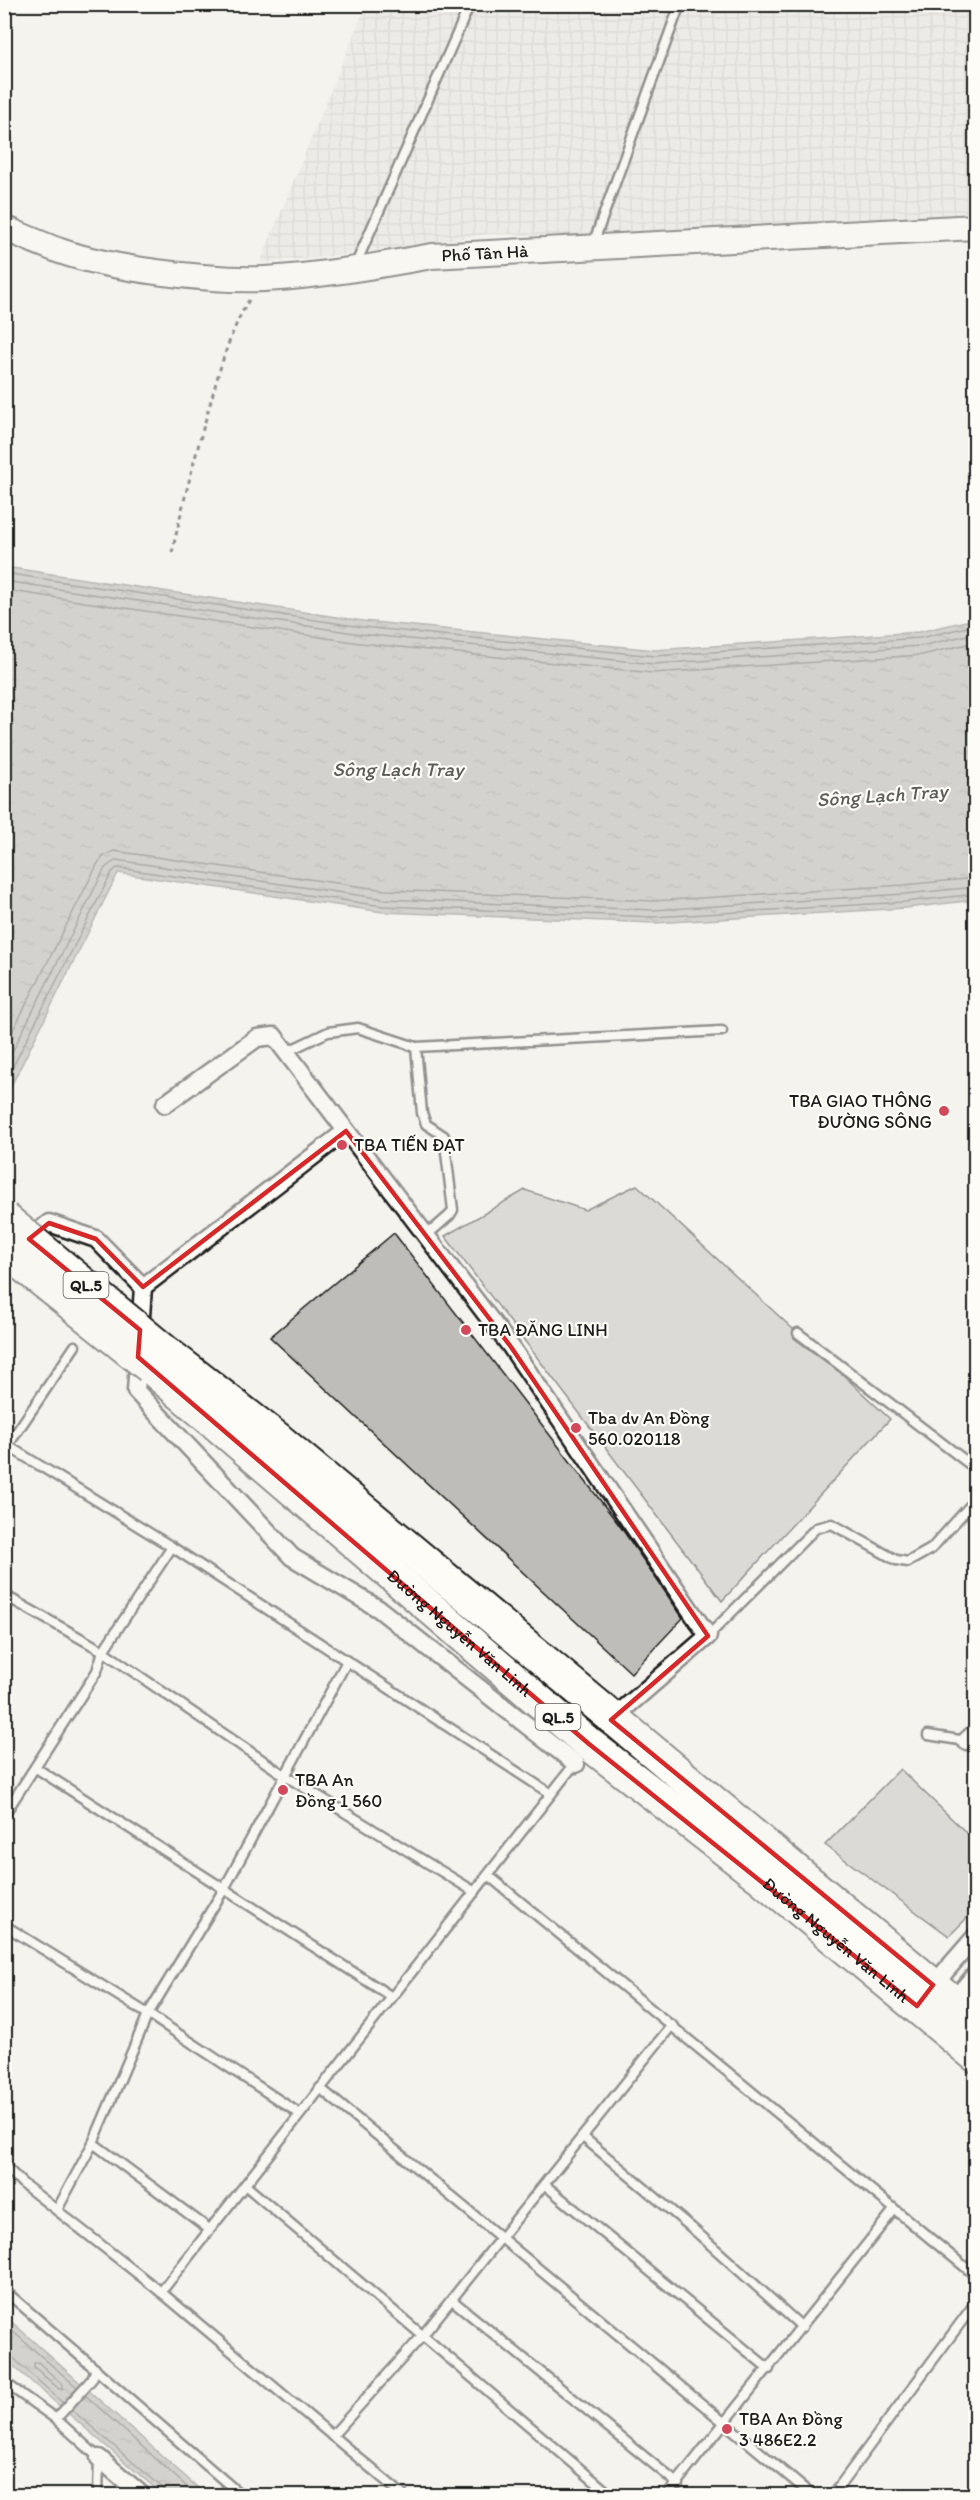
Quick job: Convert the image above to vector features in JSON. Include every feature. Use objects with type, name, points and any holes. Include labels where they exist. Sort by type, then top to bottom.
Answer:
[{"type":"highway","name":"Đường Nguyễn Văn Linh","points":[[4,1218],[582,1754],[759,1876],[934,2003],[975,2021]]},
{"type":"highway","name":"Đường Nguyễn Văn Linh","points":[[4,1250],[158,1360],[278,1439],[611,1720],[777,1853],[934,2003],[975,2056]]},
{"type":"street","name":"Phố Tân Hà","points":[[4,228],[62,251],[117,265],[199,276],[262,279],[354,270],[432,256],[975,228]]},
{"type":"street","points":[[165,1104],[257,1038],[273,1036],[511,1347],[708,1636],[611,1720]]},
{"type":"street","points":[[143,1287],[346,1131]]},
{"type":"street","points":[[4,1259],[49,1223],[96,1239],[143,1287],[136,1391],[292,1557],[380,1609],[582,1754]]},
{"type":"street","points":[[934,2003],[975,1936]]},
{"type":"street","points":[[934,2003],[975,1974]]},
{"type":"street","points":[[99,2458],[143,2496]]},
{"type":"lane","points":[[354,270],[470,4]]},
{"type":"lane","points":[[591,248],[680,4]]},
{"type":"lane","points":[[286,1052],[328,1032],[358,1028],[416,1047],[722,1031]]},
{"type":"lane","points":[[416,1047],[422,1113],[426,1124],[444,1136],[453,1210],[426,1236]]},
{"type":"lane","points":[[798,1333],[975,1469]]},
{"type":"lane","points":[[75,1346],[6,1448],[172,1547],[346,1663],[551,1794]]},
{"type":"lane","points":[[708,1636],[816,1528],[832,1524],[896,1560],[908,1562],[931,1549],[975,1499]]},
{"type":"lane","points":[[4,1815],[97,1671],[103,1651],[172,1547]]},
{"type":"lane","points":[[4,1595],[103,1651],[284,1775],[475,1892]]},
{"type":"lane","points":[[57,2210],[93,2143],[148,2014],[224,1889],[346,1663]]},
{"type":"lane","points":[[928,1735],[972,1741]]},
{"type":"lane","points":[[161,2292],[489,1876],[582,1754]]},
{"type":"lane","points":[[36,1768],[392,1997]]},
{"type":"lane","points":[[489,1876],[975,2276]]},
{"type":"lane","points":[[4,1925],[148,2014],[300,2114]]},
{"type":"lane","points":[[332,2436],[423,2336],[672,2025]]},
{"type":"lane","points":[[320,2088],[813,2496]]},
{"type":"lane","points":[[583,2137],[692,2228],[802,2327]]},
{"type":"lane","points":[[93,2143],[209,2229]]},
{"type":"lane","points":[[4,2165],[22,2183],[161,2292],[404,2496]]},
{"type":"lane","points":[[245,2185],[612,2496]]},
{"type":"lane","points":[[545,2185],[769,2368]]},
{"type":"lane","points":[[666,2496],[678,2484],[894,2210]]},
{"type":"lane","points":[[4,2290],[242,2496]]},
{"type":"lane","points":[[452,2300],[678,2484]]},
{"type":"lane","points":[[832,2496],[975,2302]]},
{"type":"lane","points":[[58,2416],[92,2379],[96,2369]]},
{"type":"lane","points":[[4,2382],[58,2416],[99,2458],[98,2496]]},
{"type":"path","points":[[172,552],[188,481],[220,370],[238,317],[262,279]]},
{"type":"highlighted area","points":[[346,1131],[511,1347],[708,1636],[611,1720],[933,1985],[917,2006],[589,1744],[138,1357],[140,1330],[29,1239],[49,1223],[96,1239],[143,1287]]},
{"type":"shaded area","points":[[366,5],[975,5],[975,213],[572,236],[490,234],[343,255],[260,263]]},
{"type":"water","name":"Sông Lạch Tray","points":[[5,567],[363,621],[655,650],[919,632],[975,619],[975,900],[906,908],[654,923],[383,912],[118,873],[5,1098]]},
{"type":"water","points":[[5,2316],[206,2495],[163,2495],[5,2359]]},
{"type":"building","points":[[637,1185],[793,1329],[794,1338],[842,1374],[890,1419],[722,1601],[445,1236],[525,1190],[585,1210]]},
{"type":"building","points":[[394,1233],[620,1526],[683,1618],[631,1673],[270,1337]]},
{"type":"building","points":[[900,1769],[975,1841],[975,1910],[949,1936],[825,1845]]},
{"type":"place","name":"TBA GIAO THÔNG ĐƯỜNG SÔNG","points":[[944,1111]]},
{"type":"place","name":"TBA TIẾN ĐẠT","points":[[342,1145]]},
{"type":"place","name":"TBA ĐĂNG LINH","points":[[466,1330]]},
{"type":"place","name":"Tba dv An Đồng 560.020118","points":[[576,1428]]},
{"type":"place","name":"TBA An Đồng 1 560","points":[[283,1790]]},
{"type":"place","name":"TBA An Đồng 3 486E2.2","points":[[727,2429]]}]
